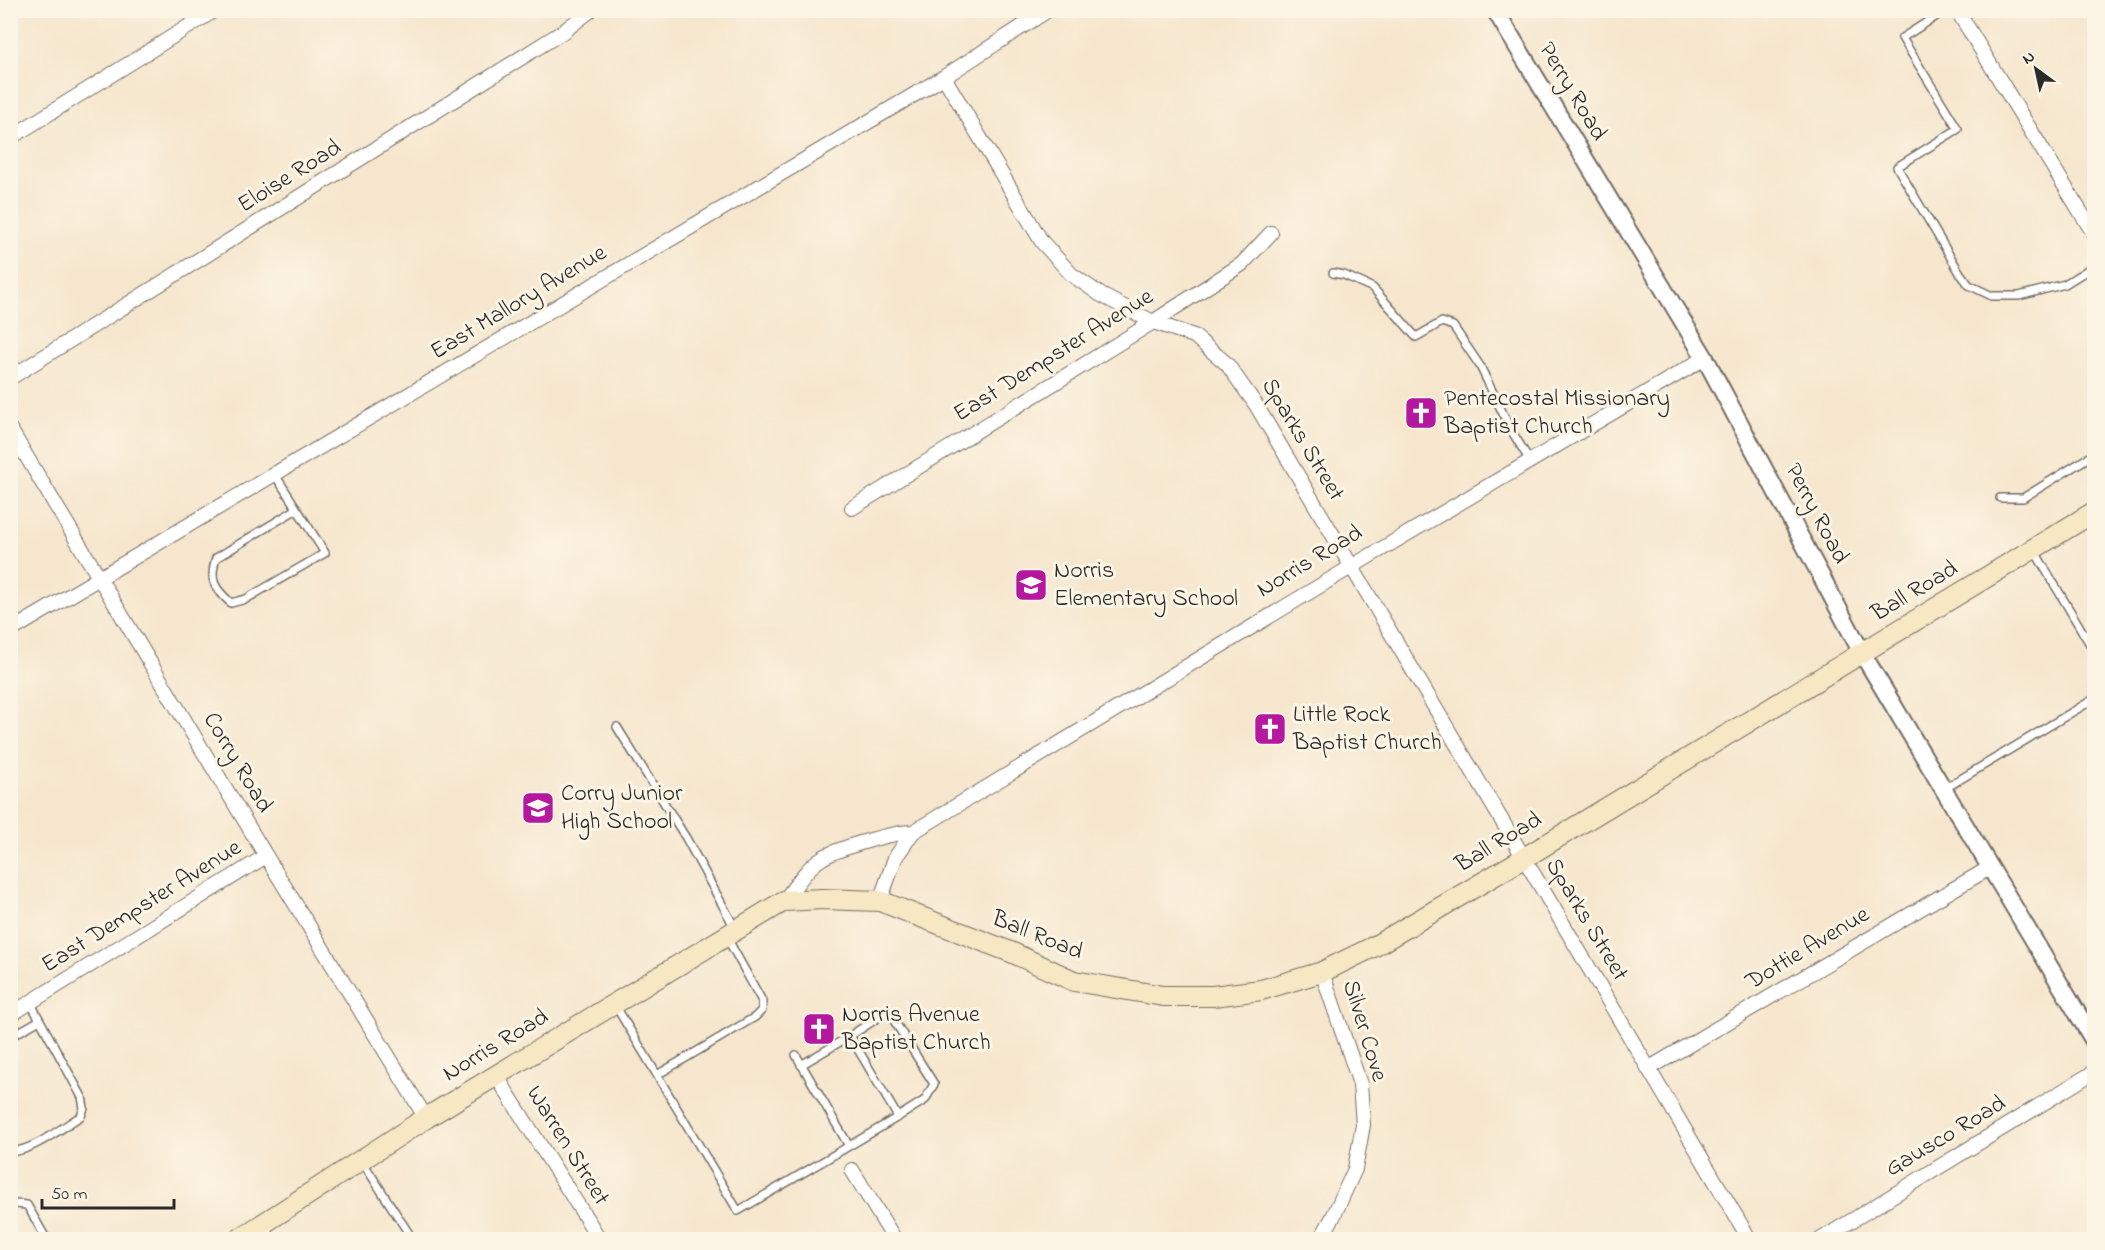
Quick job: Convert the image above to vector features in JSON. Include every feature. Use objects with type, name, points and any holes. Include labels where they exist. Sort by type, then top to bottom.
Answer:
[{"type":"main road","name":"Ball Road","points":[[880,901],[1013,953],[1074,981],[1163,996],[1213,996],[1261,990],[1322,972],[1375,946],[1524,858],[2094,512]]},
{"type":"main road","name":"Norris Road","points":[[238,1239],[268,1231],[362,1160],[426,1118],[784,901],[822,899],[880,901]]},
{"type":"street","points":[[10,138],[215,10]]},
{"type":"street","name":"Eloise Road","points":[[10,378],[564,31],[591,10]]},
{"type":"street","name":"East Mallory Avenue","points":[[10,631],[944,77],[1048,10]]},
{"type":"street","name":"Perry Road","points":[[1495,10],[1705,358],[1863,653],[2094,1041]]},
{"type":"street","points":[[1957,10],[2094,234]]},
{"type":"street","name":"Sparks Street","points":[[944,77],[1042,242],[1071,274],[1101,295],[1153,322],[1194,336],[1227,364],[1256,405],[1750,1239]]},
{"type":"street","name":"East Dempster Avenue","points":[[852,508],[1153,322],[1242,264],[1271,233]]},
{"type":"street","name":"Norris Road","points":[[880,901],[895,858],[913,832],[1351,567],[1705,358]]},
{"type":"street","name":"Corry Road","points":[[10,429],[426,1118]]},
{"type":"street","name":"Norris Road","points":[[784,901],[822,858],[891,834],[913,832]]},
{"type":"street","name":"East Dempster Avenue","points":[[10,1014],[266,856]]},
{"type":"street","name":"Dottie Avenue","points":[[1648,1069],[1991,867]]},
{"type":"street","name":"Silver Cove","points":[[1320,1239],[1355,1169],[1363,1125],[1360,1084],[1322,972]]},
{"type":"street","name":"Gausco Road","points":[[1820,1239],[2094,1072]]},
{"type":"street","name":"Warren Street","points":[[497,1077],[600,1239]]},
{"type":"street","points":[[852,1170],[894,1239]]},
{"type":"lane","points":[[1946,10],[1902,38],[1958,129],[1897,167],[1969,285],[1992,296],[2019,296],[2065,284],[2094,266]]},
{"type":"lane","points":[[1333,273],[1344,275],[1374,288],[1416,337],[1442,322],[1453,326],[1480,366],[1511,430],[1530,461]]},
{"type":"lane","points":[[2000,498],[2024,498],[2094,454]]},
{"type":"lane","points":[[274,473],[297,509],[324,553],[246,599],[231,603],[216,590],[212,572],[216,558],[297,509]]},
{"type":"lane","points":[[2033,549],[2094,651]]},
{"type":"lane","points":[[1944,789],[2094,699]]},
{"type":"lane","points":[[617,727],[686,838],[762,1001],[762,1010],[755,1017],[657,1075]]},
{"type":"lane","points":[[10,1151],[17,1152],[28,1148],[81,1116],[84,1108],[82,1097],[30,1002]]},
{"type":"lane","points":[[614,1003],[738,1211],[925,1100],[934,1084],[888,1011],[801,1065]]},
{"type":"lane","points":[[10,1038],[40,1020]]},
{"type":"lane","points":[[850,1036],[898,1117]]},
{"type":"lane","points":[[796,1055],[849,1146]]},
{"type":"lane","points":[[362,1160],[413,1239]]},
{"type":"lane","points":[[10,1206],[27,1205],[47,1239]]},
{"type":"place","name":"Pentecostal Missionary Baptist Church","points":[[1421,413]]},
{"type":"place","name":"Norris Elementary School","points":[[1031,585]]},
{"type":"place","name":"Little Rock Baptist Church","points":[[1270,729]]},
{"type":"place","name":"Corry Junior High School","points":[[538,808]]},
{"type":"place","name":"Norris Avenue Baptist Church","points":[[819,1029]]}]
